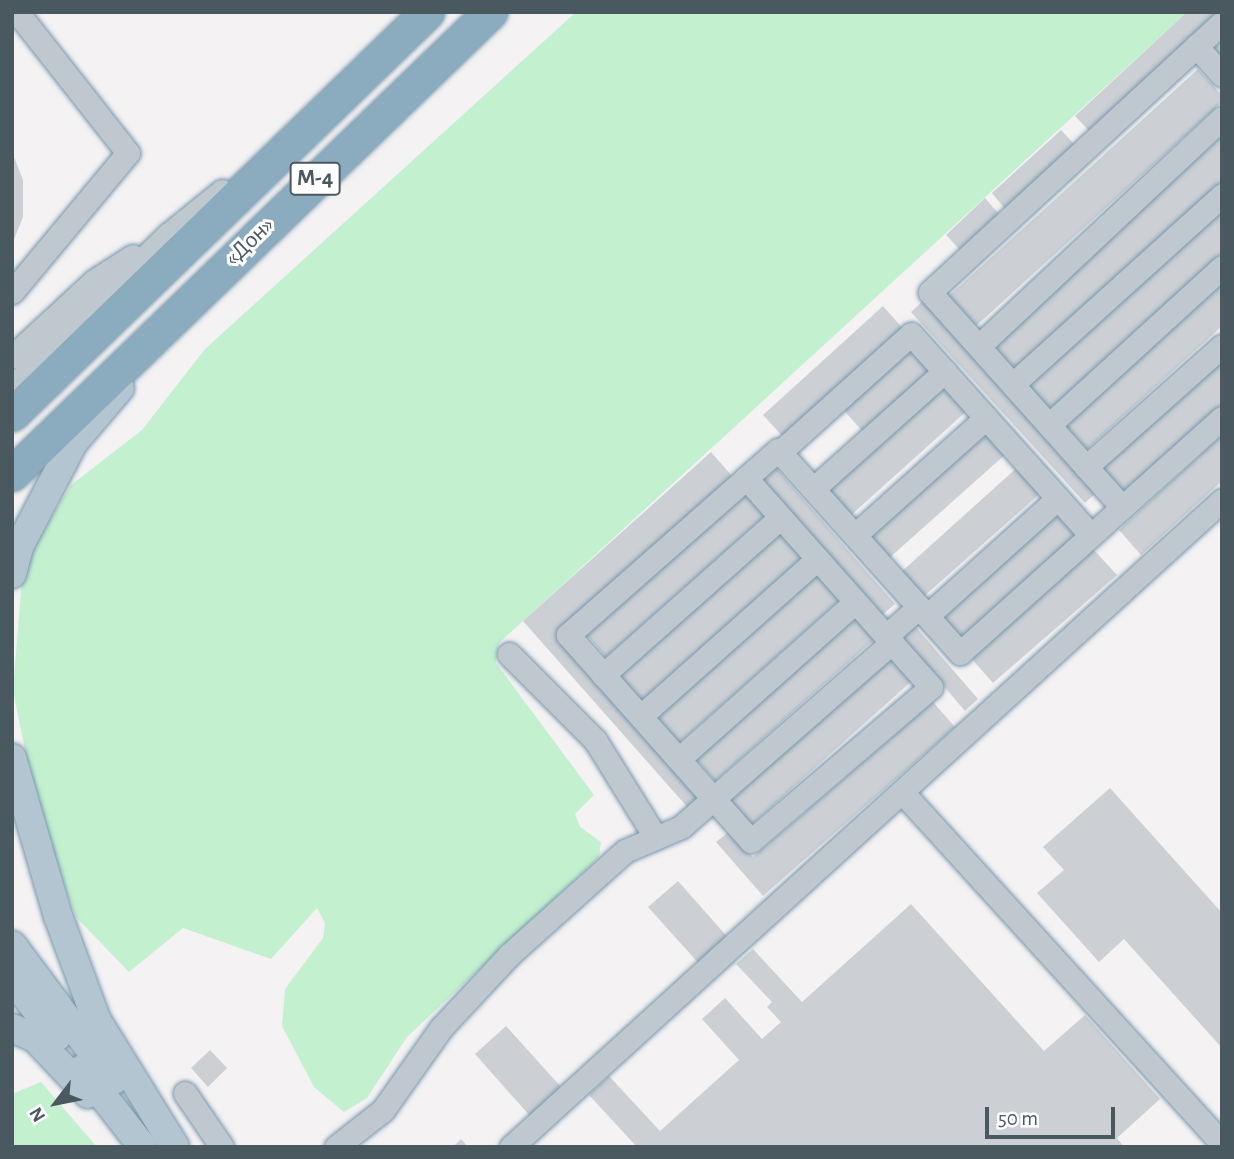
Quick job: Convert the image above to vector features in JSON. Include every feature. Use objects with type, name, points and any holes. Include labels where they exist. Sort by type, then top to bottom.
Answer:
[{"type":"highway","name":"«Дон»","points":[[12,414],[427,12]]},
{"type":"highway","name":"«Дон»","points":[[12,474],[141,346],[490,12]]},
{"type":"main road","points":[[12,574],[20,545],[73,443],[128,378],[141,346]]},
{"type":"main road","points":[[12,758],[58,916],[96,1019],[175,1147]]},
{"type":"main road","points":[[15,969],[148,1142]]},
{"type":"main road","points":[[12,1028],[34,1038],[148,1142]]},
{"type":"street","points":[[12,292],[128,153],[16,12]]},
{"type":"street","points":[[1122,507],[930,292],[1222,23]]},
{"type":"street","points":[[1196,46],[1222,75]]},
{"type":"street","points":[[979,346],[1222,118]]},
{"type":"street","points":[[12,357],[94,281],[169,234],[293,141]]},
{"type":"street","points":[[1013,384],[1222,195]]},
{"type":"street","points":[[12,387],[169,234]]},
{"type":"street","points":[[1049,425],[1222,267]]},
{"type":"street","points":[[746,478],[931,687],[751,841],[568,635],[746,478],[780,452],[911,334],[1091,535]]},
{"type":"street","points":[[1086,467],[1222,346]]},
{"type":"street","points":[[814,489],[945,371]]},
{"type":"street","points":[[855,535],[986,418]]},
{"type":"street","points":[[780,452],[960,653],[1222,418]]},
{"type":"street","points":[[337,1147],[383,1110],[441,1028],[509,955],[625,851],[681,827],[889,639],[1058,498]]},
{"type":"street","points":[[511,1147],[1222,500]]},
{"type":"street","points":[[603,675],[780,517]]},
{"type":"street","points":[[641,716],[817,559]]},
{"type":"street","points":[[679,759],[855,601]]},
{"type":"street","points":[[509,654],[595,740],[656,838]]},
{"type":"street","points":[[903,793],[1222,1144]]},
{"type":"street","points":[[185,1093],[222,1147]]},
{"type":"green space","points":[[576,12],[1187,12],[499,643],[496,663],[594,795],[575,814],[580,827],[601,842],[599,857],[407,1037],[367,1098],[344,1112],[314,1087],[282,1026],[285,989],[323,938],[325,923],[317,908],[271,959],[183,928],[129,972],[76,917],[36,806],[13,690],[23,566],[71,485],[142,430],[205,349]]},
{"type":"green space","points":[[41,1082],[97,1147],[12,1147],[12,1094]]},
{"type":"building","points":[[1187,12],[1220,12],[1090,132],[1075,116]]},
{"type":"building","points":[[1222,40],[1222,64],[1209,51]]},
{"type":"building","points":[[1198,69],[1222,95],[1222,102],[976,326],[949,296]]},
{"type":"building","points":[[1061,130],[1075,145],[1005,209],[992,193]]},
{"type":"building","points":[[1222,136],[1222,182],[1014,372],[991,346]]},
{"type":"building","points":[[12,152],[23,180],[23,217],[12,244]]},
{"type":"building","points":[[985,198],[999,214],[960,250],[946,235]]},
{"type":"building","points":[[1222,207],[1222,253],[1050,410],[1027,385]]},
{"type":"building","points":[[1222,281],[1222,326],[1086,450],[1063,425]]},
{"type":"building","points":[[924,300],[1098,491],[1085,503],[911,312]]},
{"type":"building","points":[[883,306],[906,332],[786,440],[763,415]]},
{"type":"building","points":[[912,344],[934,370],[864,433],[840,406]]},
{"type":"building","points":[[1222,359],[1222,405],[1125,493],[1103,468]]},
{"type":"building","points":[[947,383],[969,409],[849,517],[826,491]]},
{"type":"building","points":[[985,426],[1008,452],[887,560],[864,534]]},
{"type":"building","points":[[1222,435],[1222,481],[1141,555],[1119,530]]},
{"type":"building","points":[[711,452],[732,476],[558,633],[703,797],[689,809],[523,621]]},
{"type":"building","points":[[1020,465],[1043,491],[922,598],[900,573]]},
{"type":"building","points":[[775,467],[895,604],[881,616],[761,479]]},
{"type":"building","points":[[745,491],[766,515],[606,657],[585,633]]},
{"type":"building","points":[[1056,507],[1079,533],[959,640],[936,615]]},
{"type":"building","points":[[781,531],[803,557],[640,702],[618,676]]},
{"type":"building","points":[[1093,549],[1117,575],[993,683],[970,657]]},
{"type":"building","points":[[819,572],[842,598],[679,743],[656,717]]},
{"type":"building","points":[[856,611],[878,636],[715,781],[693,756]]},
{"type":"building","points":[[914,625],[978,699],[965,711],[901,636]]},
{"type":"building","points":[[892,654],[914,679],[751,825],[729,799]]},
{"type":"building","points":[[933,702],[955,727],[763,896],[716,842],[730,831],[753,857]]},
{"type":"building","points":[[1110,788],[1222,913],[1222,1048],[1124,939],[1099,962],[1037,893],[1064,870],[1043,847]]},
{"type":"building","points":[[678,881],[731,941],[702,967],[648,907]]},
{"type":"building","points":[[911,904],[1044,1051],[1085,1015],[1160,1099],[1117,1138],[1124,1147],[637,1147],[589,1095],[609,1076],[660,1131],[739,1060],[702,1019],[725,998],[762,1039],[781,1022],[767,1007],[772,1002],[736,964],[753,949],[802,1002]]},
{"type":"building","points":[[506,1026],[562,1088],[531,1117],[475,1054]]},
{"type":"building","points":[[210,1050],[227,1068],[208,1087],[191,1068]]},
{"type":"building","points":[[461,1139],[468,1147],[453,1147]]}]
